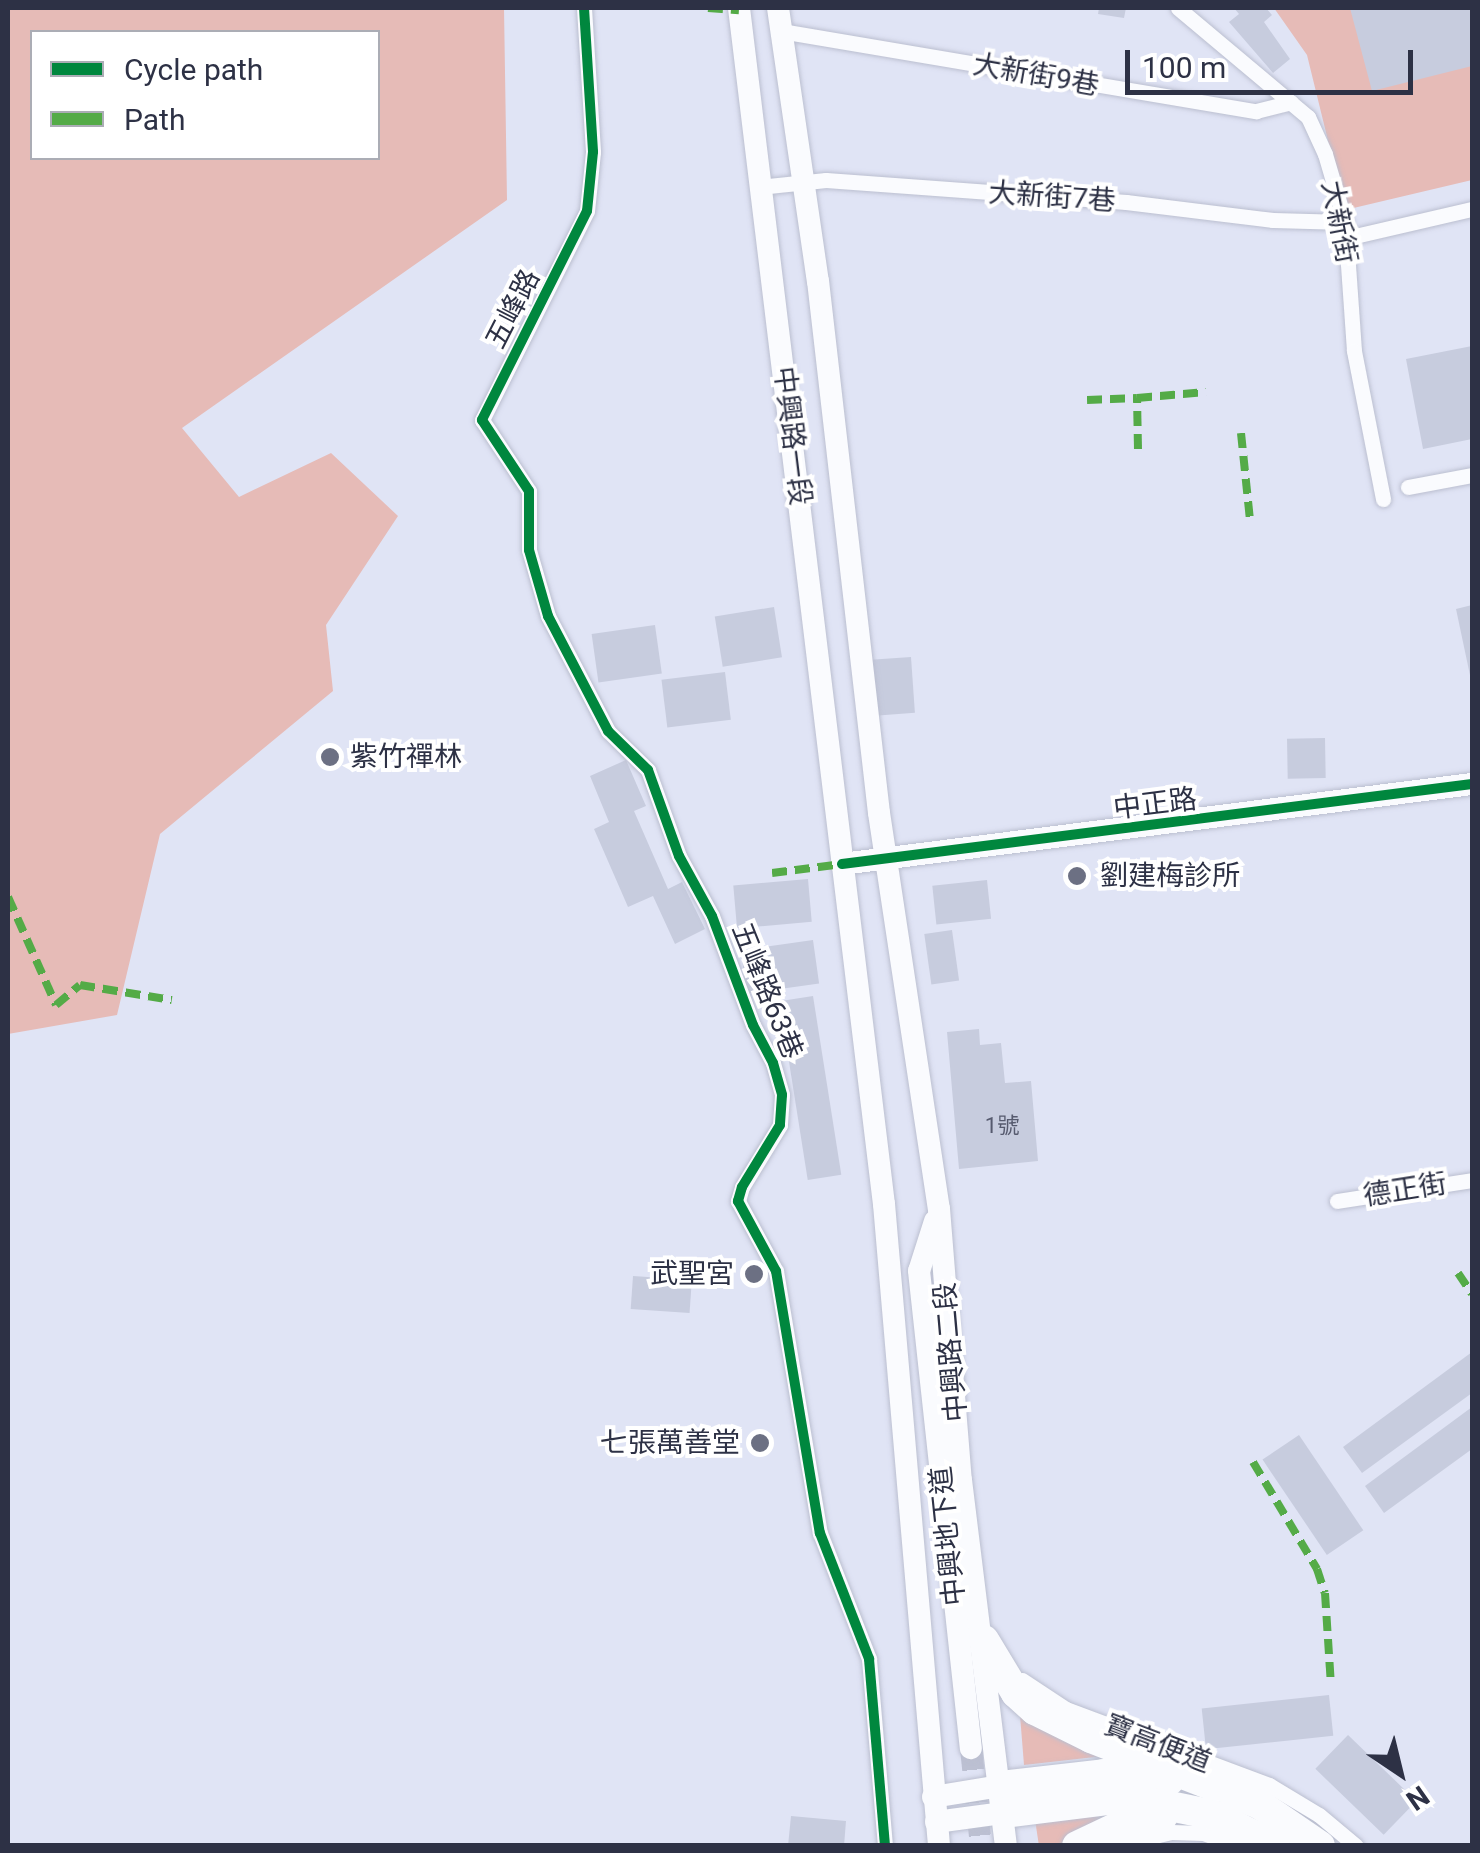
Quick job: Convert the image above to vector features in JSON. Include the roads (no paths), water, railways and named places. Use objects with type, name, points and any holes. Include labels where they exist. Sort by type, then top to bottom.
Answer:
[{"type":"highway","points":[[982,1630],[1016,1693],[1035,1710],[1091,1738],[1259,1804],[1320,1846]]},
{"type":"highway","points":[[1002,1800],[1104,1774],[1157,1778],[1259,1804]]},
{"type":"highway","points":[[1002,1800],[1155,1803],[1214,1815],[1275,1846]]},
{"type":"highway","points":[[1077,1846],[1134,1819],[1214,1815]]},
{"type":"street","name":"五峰路","points":[[548,616],[529,550],[529,491],[482,420],[587,211],[594,152],[584,8]]},
{"type":"street","name":"中興路一段","points":[[738,8],[842,864]]},
{"type":"street","name":"中興路一段","points":[[778,8],[804,182],[886,859]]},
{"type":"street","name":"大新街","points":[[1178,8],[1308,117],[1325,154],[1346,230],[1354,351],[1383,499]]},
{"type":"street","name":"大新街9巷","points":[[781,32],[1256,111],[1290,102]]},
{"type":"street","name":"大新街7巷","points":[[759,186],[804,182],[1126,202],[1346,230],[1472,209]]},
{"type":"street","points":[[1408,487],[1472,475]]},
{"type":"street","name":"五峰路63巷","points":[[548,616],[608,730],[648,770],[678,856],[712,916],[782,1094],[780,1125],[742,1186],[738,1201],[776,1270],[820,1533],[870,1659],[869,1693],[885,1846]]},
{"type":"street","name":"中正路","points":[[842,864],[1472,784]]},
{"type":"street","name":"中興路二段","points":[[886,859],[939,1208],[961,1480],[1006,1846]]},
{"type":"street","name":"中興路二段","points":[[842,864],[884,1204],[938,1834]]},
{"type":"street","name":"德正街","points":[[1337,1201],[1472,1180]]},
{"type":"street","name":"中興地下道","points":[[939,1208],[918,1271],[971,1748]]},
{"type":"street","name":"寶高便道","points":[[982,1630],[1025,1684],[1055,1704],[1269,1785],[1319,1814],[1356,1846]]},
{"type":"street","points":[[932,1797],[1002,1800]]},
{"type":"street","points":[[938,1834],[1002,1800]]},
{"type":"street","points":[[1113,1846],[1171,1832],[1203,1832],[1238,1846]]},
{"type":"tunnel","points":[[971,1748],[981,1846]]},
{"type":"place","name":"紫竹禪林","points":[[330,757]]},
{"type":"place","name":"劉建梅診所","points":[[1077,876]]},
{"type":"place","name":"武聖宮","points":[[754,1274]]},
{"type":"place","name":"七張萬善堂","points":[[760,1443]]}]
